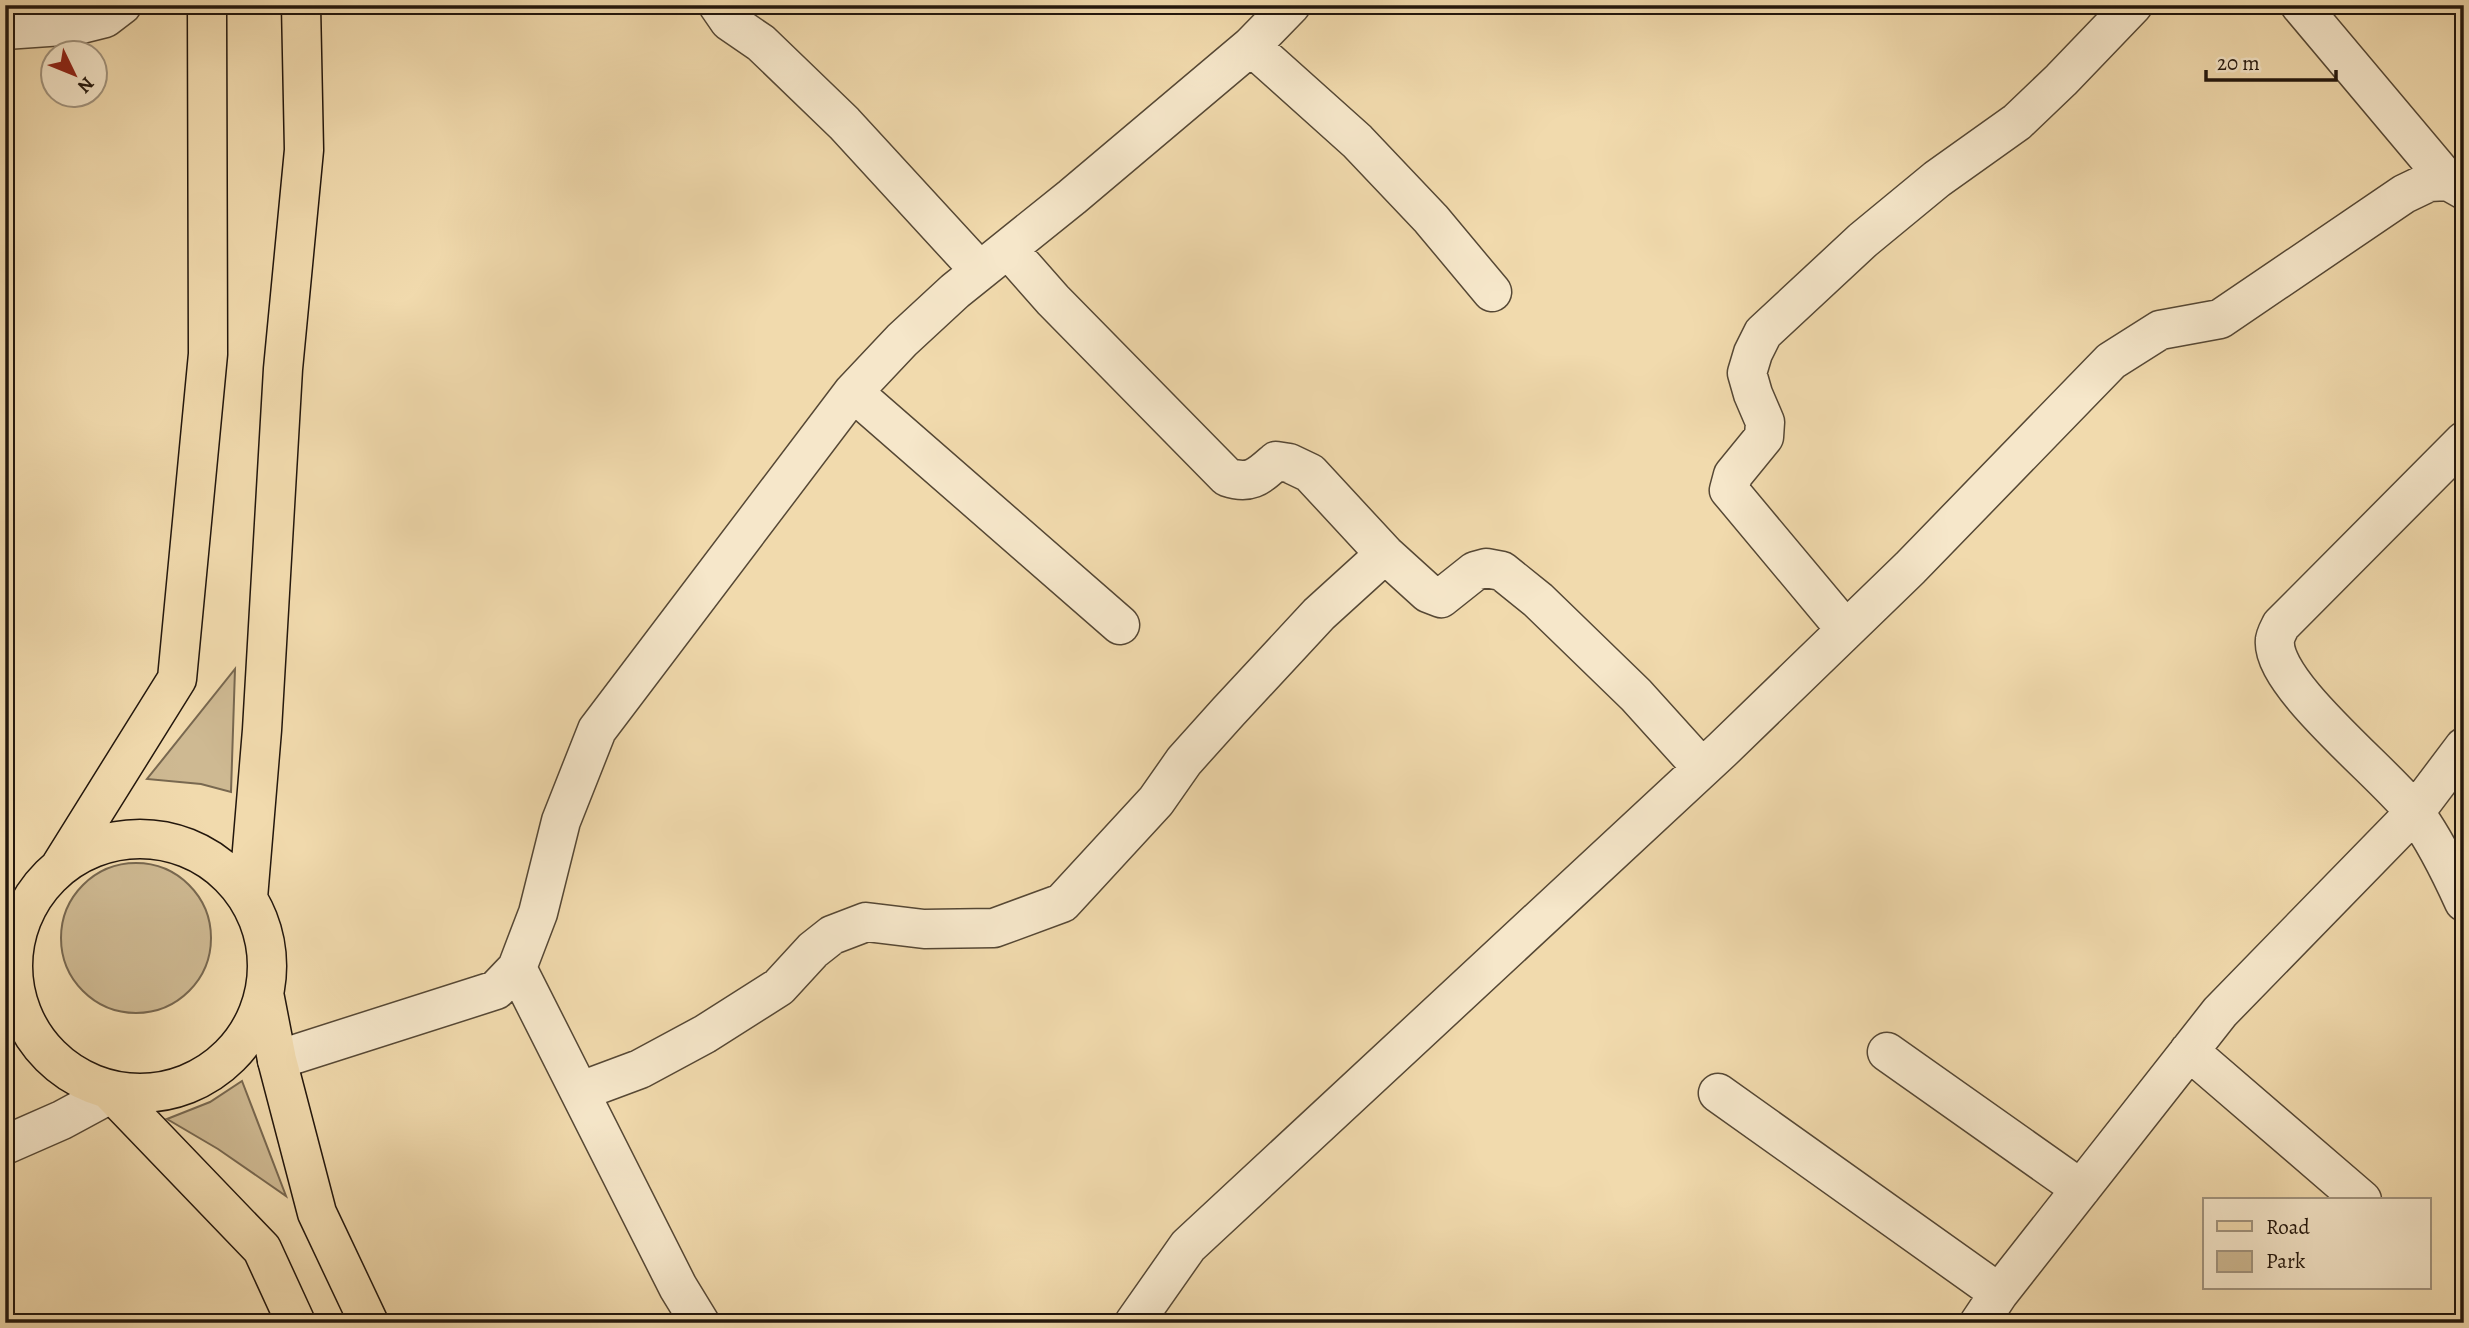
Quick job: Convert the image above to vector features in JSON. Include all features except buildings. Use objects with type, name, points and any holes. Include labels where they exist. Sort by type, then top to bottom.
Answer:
[{"type":"main road","points":[[207,5],[208,354],[177,679],[61,865],[32,896],[10,943],[12,976],[22,1016],[44,1051],[76,1076],[112,1093],[262,1249],[296,1323]]},
{"type":"main road","points":[[248,898],[262,730],[283,369],[304,150],[301,5]]},
{"type":"main road","points":[[61,865],[99,844],[142,837],[183,845],[221,866],[248,898],[262,928],[267,961],[264,993],[250,1030],[224,1060],[191,1082],[153,1092],[112,1093]]},
{"type":"main road","points":[[264,993],[277,1060],[317,1213],[369,1323]]},
{"type":"street","points":[[5,30],[77,25],[105,18],[122,5]]},
{"type":"street","points":[[718,5],[729,21],[761,43],[994,260],[1053,300],[1227,477],[1239,481],[1256,478],[1276,461],[1310,472],[1385,554],[1428,593],[1441,598],[1475,571],[1486,568],[1502,571],[1538,600],[1636,695],[1702,768]]},
{"type":"street","points":[[277,1060],[496,990],[517,968],[538,914],[561,821],[597,730],[853,392],[902,340],[1251,46],[1291,5]]},
{"type":"street","points":[[1846,630],[1729,490],[1733,475],[1764,437],[1765,422],[1747,373],[1753,354],[1763,333],[1782,314],[1863,240],[1937,179],[2017,122],[2133,5]]},
{"type":"street","points":[[2300,5],[2456,185]]},
{"type":"street","points":[[1251,46],[1356,141],[1431,219],[1492,292]]},
{"type":"street","points":[[1134,1323],[1188,1246],[1702,768],[1846,630],[2111,361],[2160,330],[2220,318],[2404,194],[2429,182],[2456,185]]},
{"type":"street","points":[[853,392],[1120,625]]},
{"type":"street","points":[[2464,441],[2281,625],[2274,641],[2282,667],[2311,706],[2414,812],[2446,864],[2464,902]]},
{"type":"street","points":[[580,1091],[640,1069],[705,1034],[779,986],[831,935],[866,922],[923,929],[994,928],[1062,903],[1156,801],[1184,761],[1228,712],[1319,614],[1385,554]]},
{"type":"street","points":[[1718,1093],[1989,1308],[2220,1013],[2414,812],[2464,747]]},
{"type":"street","points":[[517,968],[678,1287],[700,1323]]},
{"type":"street","points":[[2189,1051],[2360,1198]]},
{"type":"street","points":[[1887,1052],[2081,1189]]},
{"type":"street","points":[[5,1145],[62,1120],[112,1093]]},
{"type":"green space","points":[[235,669],[231,792],[201,784],[147,779]]},
{"type":"green space","points":[[136,863],[165,868],[189,885],[206,909],[211,938],[206,967],[189,991],[165,1008],[136,1013],[107,1008],[83,991],[66,967],[61,938],[66,909],[83,885],[107,868]]},
{"type":"green space","points":[[242,1081],[286,1196],[218,1149],[167,1119],[210,1102]]}]
